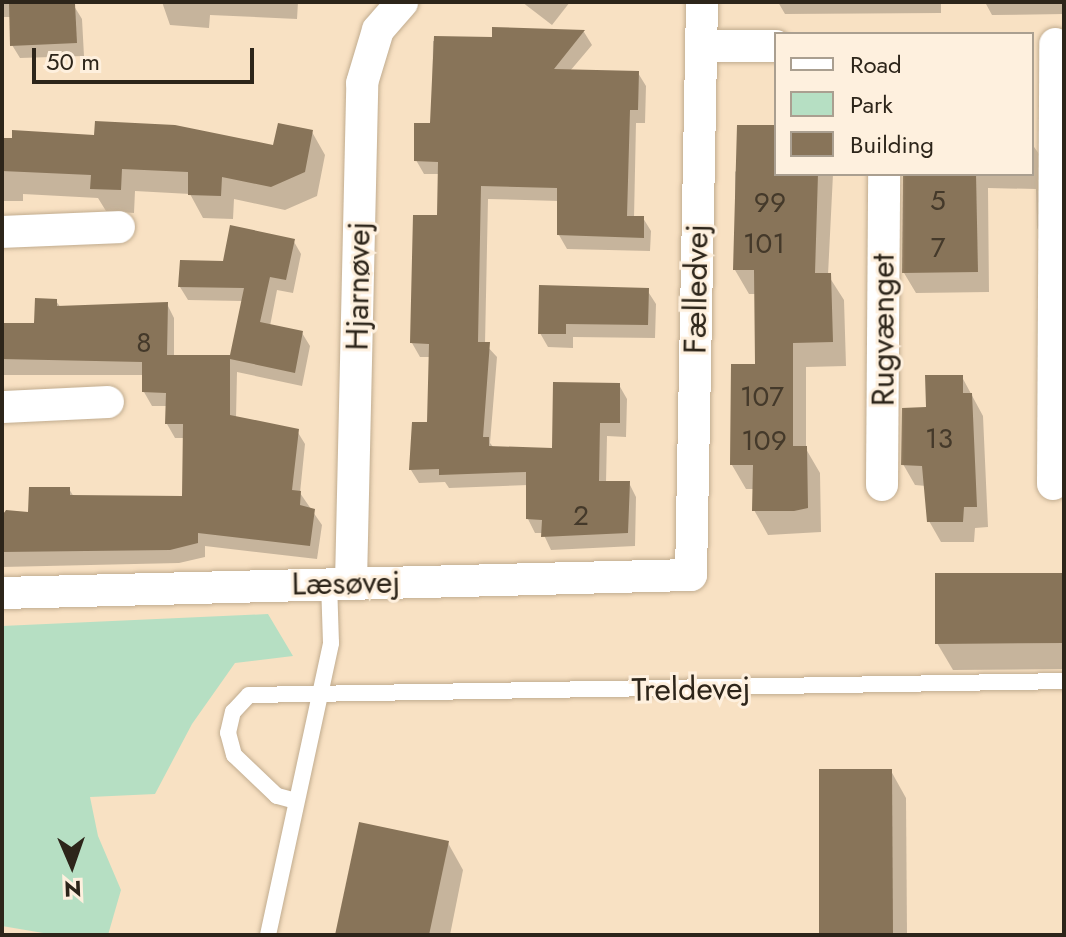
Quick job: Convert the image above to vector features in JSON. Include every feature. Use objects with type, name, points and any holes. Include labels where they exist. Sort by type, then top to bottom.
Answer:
[{"type":"street","name":"Hjarnøvej","points":[[340,582],[362,83],[378,30],[402,2]]},
{"type":"street","name":"Fælledvej","points":[[691,575],[702,2]]},
{"type":"street","points":[[1050,44],[1053,484]]},
{"type":"street","points":[[701,46],[774,46]]},
{"type":"street","name":"Rugvænget","points":[[882,485],[884,176]]},
{"type":"street","points":[[2,232],[119,227]]},
{"type":"street","points":[[2,407],[108,402]]},
{"type":"street","name":"Læsøvej","points":[[2,593],[691,575]]},
{"type":"lane","points":[[268,935],[331,643],[340,582]]},
{"type":"lane","name":"Treldevej","points":[[296,801],[277,796],[234,755],[228,733],[233,712],[249,695],[280,691],[318,696],[1064,681]]},
{"type":"green space","points":[[268,614],[293,656],[235,663],[192,724],[155,794],[90,797],[98,836],[121,890],[108,935],[55,935],[2,926],[2,626]]},
{"type":"building","points":[[9,2],[75,4],[77,43],[10,46]]},
{"type":"building","points":[[492,27],[585,30],[554,69],[639,71],[638,110],[630,110],[627,216],[644,216],[644,238],[557,235],[557,188],[481,186],[478,342],[490,342],[483,437],[489,437],[489,446],[552,448],[553,382],[620,383],[620,423],[600,423],[599,481],[630,481],[628,533],[541,537],[542,520],[526,519],[526,472],[439,475],[439,469],[409,470],[412,422],[427,422],[429,344],[410,343],[413,215],[437,215],[438,162],[414,161],[414,123],[430,123],[434,36],[492,37]]},
{"type":"building","points":[[95,121],[175,125],[273,145],[278,123],[313,130],[305,172],[271,187],[222,177],[221,196],[188,195],[188,172],[122,169],[121,190],[90,189],[91,175],[2,171],[2,138],[12,138],[12,130],[94,135]]},
{"type":"building","points":[[737,125],[774,125],[774,176],[818,176],[815,273],[831,273],[833,342],[793,343],[793,446],[807,446],[808,508],[752,511],[753,465],[730,465],[731,364],[755,364],[754,270],[733,270]]},
{"type":"building","points":[[903,176],[976,176],[978,272],[902,273]]},
{"type":"building","points":[[230,225],[295,239],[286,280],[270,277],[260,322],[303,331],[295,373],[230,359],[230,415],[299,429],[292,490],[301,491],[300,505],[315,509],[310,546],[198,533],[198,543],[170,550],[2,552],[2,516],[6,510],[28,512],[29,487],[70,487],[70,495],[182,496],[183,424],[165,424],[166,393],[142,392],[142,362],[2,359],[2,323],[34,323],[35,298],[57,299],[57,306],[168,302],[167,355],[230,355],[244,288],[178,287],[180,260],[223,261]]},
{"type":"building","points":[[539,285],[649,288],[648,325],[566,324],[566,334],[538,334]]},
{"type":"building","points":[[925,375],[963,375],[963,393],[972,393],[977,507],[964,507],[963,522],[927,522],[922,466],[901,465],[902,408],[926,407]]},
{"type":"building","points":[[935,573],[1064,573],[1064,643],[935,644]]},
{"type":"building","points":[[819,769],[892,769],[893,935],[819,935]]},
{"type":"building","points":[[359,822],[449,841],[429,935],[335,935]]}]
